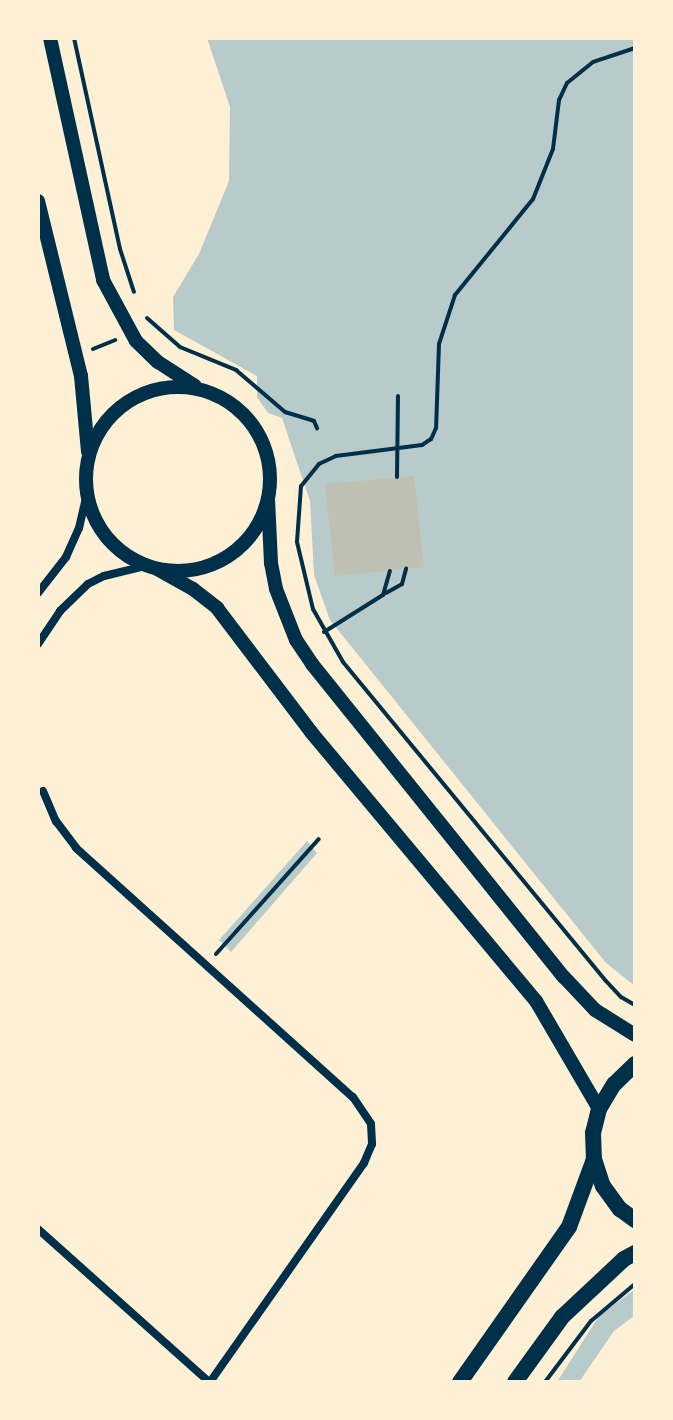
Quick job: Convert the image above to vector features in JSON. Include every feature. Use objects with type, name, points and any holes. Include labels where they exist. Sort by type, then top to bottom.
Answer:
[{"type":"main road","points":[[635,1064],[614,1084],[599,1109],[593,1133],[594,1159],[603,1186],[620,1209],[635,1220]]},
{"type":"main road","points":[[460,1382],[569,1227],[594,1159]]},
{"type":"main road","points":[[515,1382],[562,1317],[624,1259],[635,1253]]},
{"type":"street","points":[[50,38],[103,280],[136,341],[158,362],[237,407],[260,436],[270,473],[271,563],[276,589],[296,640],[312,664],[564,977],[595,1010],[635,1035]]},
{"type":"street","points":[[38,201],[81,376],[88,456],[87,494],[79,528],[66,557],[38,593]]},
{"type":"street","points":[[88,456],[102,426],[125,403],[155,389],[199,388]]},
{"type":"street","points":[[87,494],[93,515],[110,542],[151,568],[193,589],[217,608],[311,732],[536,1001],[599,1109]]},
{"type":"street","points":[[38,644],[60,611],[88,584],[104,576],[151,568],[191,571],[223,561],[256,530],[268,499]]},
{"type":"street","points":[[38,1229],[210,1382],[357,1175],[371,1150],[373,1137],[368,1117],[353,1097],[76,848],[56,821],[43,791]]},
{"type":"path","points":[[74,38],[120,249],[139,303]]},
{"type":"path","points":[[635,48],[593,62],[561,91],[553,149],[533,199],[455,295],[439,344],[434,433],[422,445],[336,456],[319,464],[301,486],[297,507],[299,557],[306,590],[324,632],[343,662],[606,981],[621,997],[635,1005]]},
{"type":"path","points":[[144,311],[180,347],[236,370],[285,412],[314,421],[317,428]]},
{"type":"path","points":[[89,350],[117,339]]},
{"type":"path","points":[[397,477],[400,447],[398,396]]},
{"type":"path","points":[[324,632],[402,584],[406,569]]},
{"type":"path","points":[[384,594],[390,571]]},
{"type":"path","points":[[206,965],[319,839]]},
{"type":"path","points":[[545,1382],[591,1321],[635,1284]]},
{"type":"shaded area","points":[[207,38],[635,38],[635,986],[606,963],[330,620],[314,575],[310,501],[282,418],[268,413],[257,397],[257,376],[174,330],[173,297],[199,254],[229,181],[230,107]]},
{"type":"shaded area","points":[[307,841],[317,853],[231,952],[219,940]]},
{"type":"shaded area","points":[[635,1289],[635,1315],[614,1331],[579,1382],[557,1382],[599,1316]]},
{"type":"building","points":[[414,476],[424,567],[335,576],[325,484]]}]
